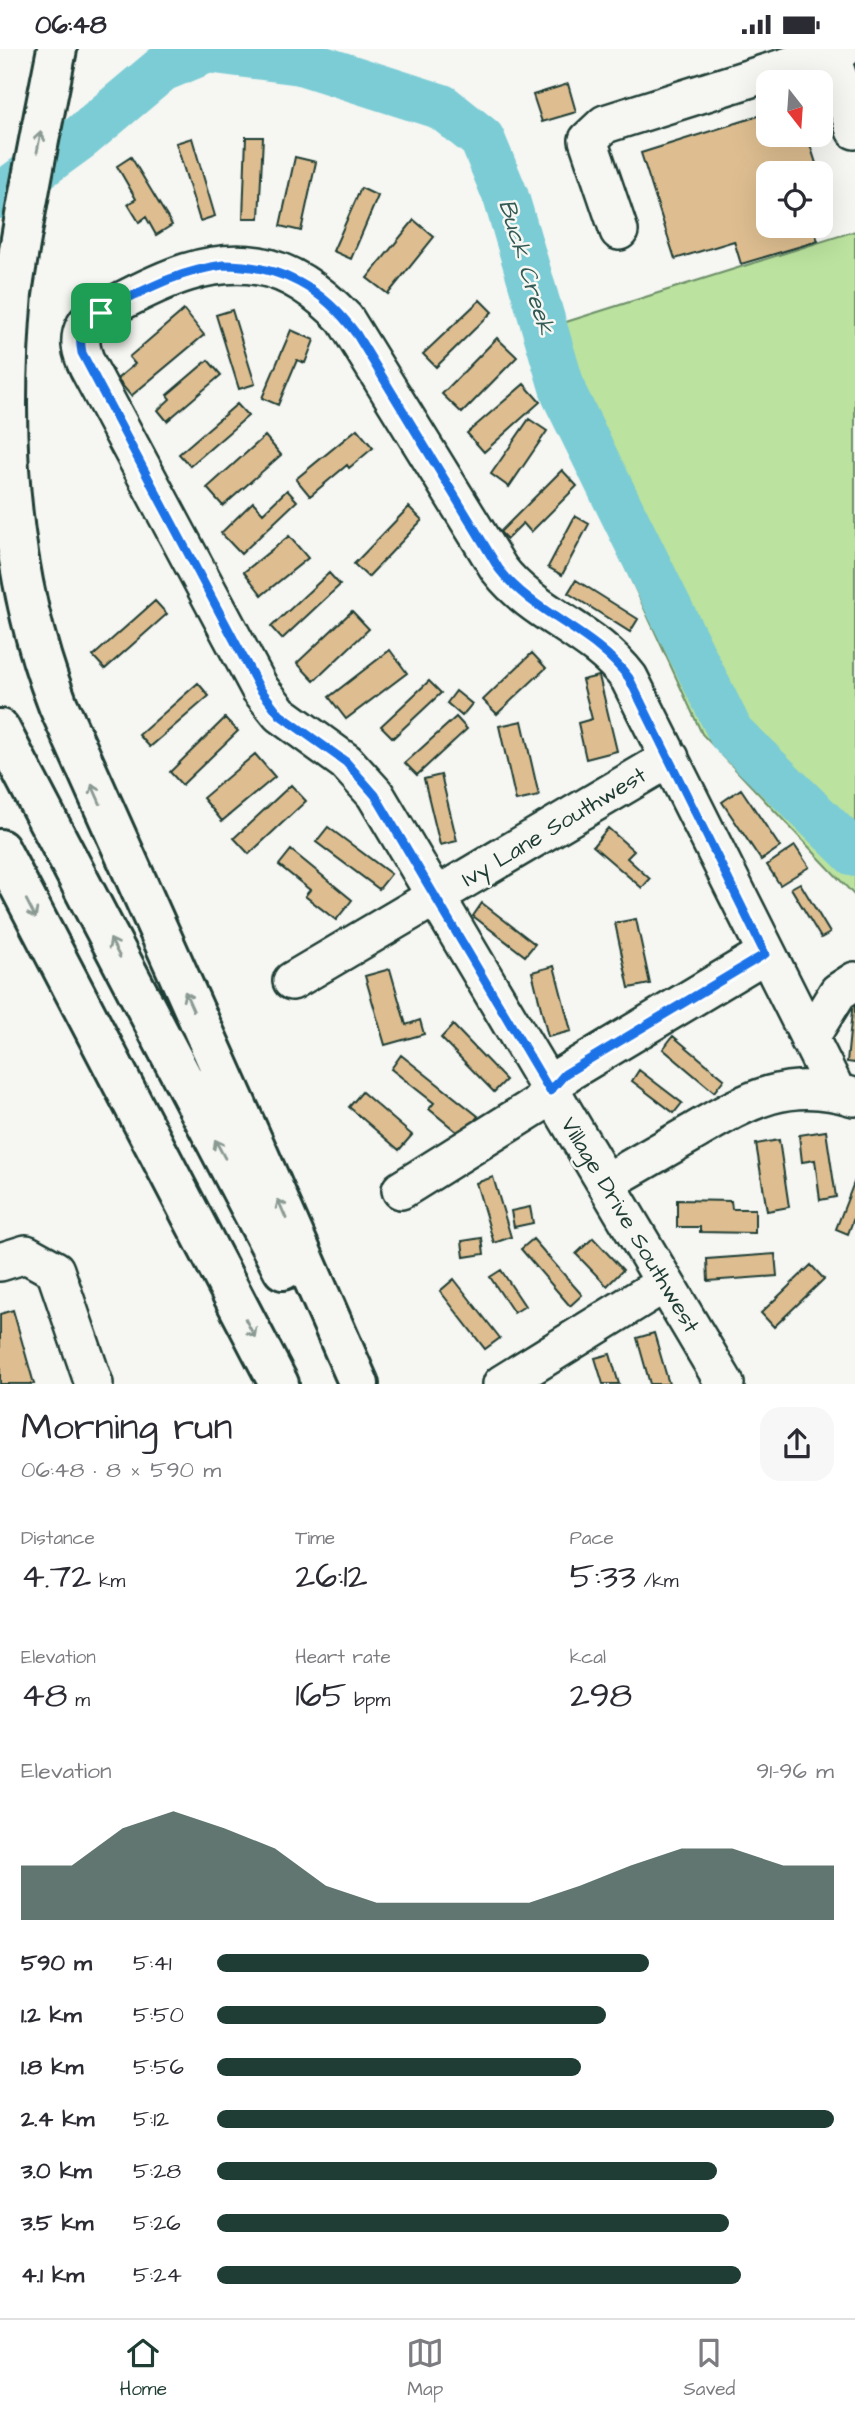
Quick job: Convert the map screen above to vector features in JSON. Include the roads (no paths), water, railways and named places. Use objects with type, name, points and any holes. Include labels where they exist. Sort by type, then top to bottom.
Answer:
[{"type":"highway","points":[[57,49],[26,209],[8,339],[5,430],[12,516],[25,597],[39,653],[80,758],[359,1384]]},
{"type":"highway","points":[[0,729],[342,1384]]},
{"type":"highway","points":[[0,849],[279,1384]]},
{"type":"highway","points":[[0,904],[221,1275]]},
{"type":"street","points":[[619,232],[588,140],[605,124],[836,51],[855,129]]},
{"type":"street","name":"Village Drive Southwest","points":[[725,1384],[375,795],[334,753],[280,715],[260,689],[82,353],[80,335],[88,321],[170,277],[223,265],[260,267],[275,271],[319,295],[345,319],[499,569],[522,594],[596,643],[629,678],[809,1039],[845,1094]]},
{"type":"street","name":"Ivy Lane Southwest","points":[[292,981],[670,758]]},
{"type":"street","points":[[401,1190],[537,1105],[565,1074],[765,954]]},
{"type":"street","points":[[809,1039],[838,992],[855,981]]},
{"type":"street","points":[[607,1182],[750,1101],[790,1090],[845,1094]]},
{"type":"street","points":[[0,1262],[26,1254],[55,1270],[94,1384]]},
{"type":"street","points":[[502,1384],[665,1283]]},
{"type":"waterway","name":"Buck Creek","points":[[0,196],[81,137],[162,69],[208,50],[301,62],[442,107],[482,139],[506,197],[564,394],[731,733],[855,854]]}]
